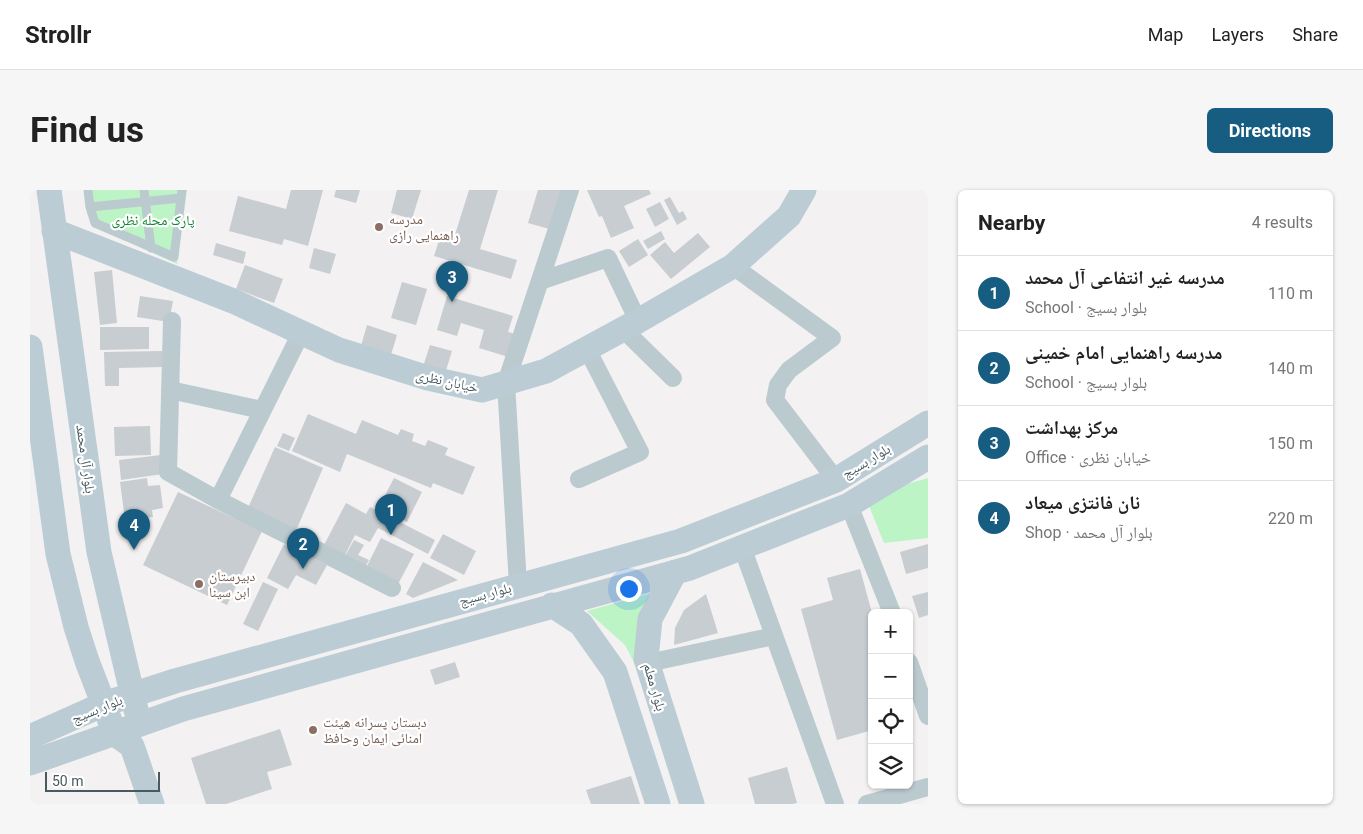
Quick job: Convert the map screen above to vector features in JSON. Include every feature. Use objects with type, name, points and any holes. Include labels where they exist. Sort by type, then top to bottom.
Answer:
[{"type":"main road","name":"بلوار آل محمد","points":[[49,190],[99,552],[133,694],[129,735]]},
{"type":"main road","name":"خیابان نظری","points":[[54,231],[233,301],[339,350],[428,378],[482,390],[546,371],[631,325],[733,266],[788,216],[804,190]]},
{"type":"main road","points":[[30,347],[58,554],[87,661],[104,704],[129,735],[152,804]]},
{"type":"main road","name":"بلوار بسیج","points":[[30,737],[104,704],[133,694],[681,541],[836,480],[928,424]]},
{"type":"main road","name":"بلوار بسیج","points":[[30,763],[129,735],[183,708],[675,572],[849,506],[928,457]]},
{"type":"main road","points":[[58,554],[62,562],[75,566],[87,564],[99,552]]},
{"type":"main road","name":"بلوار معلم","points":[[675,572],[650,620],[646,659],[692,804]]},
{"type":"main road","points":[[552,605],[581,624],[615,672],[658,804]]},
{"type":"main road","points":[[623,696],[651,674]]},
{"type":"street","points":[[518,585],[506,382],[570,190]]},
{"type":"street","points":[[540,281],[608,258],[631,325],[673,378]]},
{"type":"street","points":[[733,266],[832,338],[789,370],[778,385],[775,400],[836,480]]},
{"type":"street","points":[[172,321],[168,472],[218,500],[392,588]]},
{"type":"street","points":[[218,500],[301,333]]},
{"type":"street","points":[[579,479],[640,452],[587,349]]},
{"type":"street","points":[[170,390],[262,410]]},
{"type":"street","points":[[849,506],[890,609]]},
{"type":"street","points":[[742,547],[835,804]]},
{"type":"street","points":[[651,674],[774,636]]},
{"type":"street","points":[[913,673],[928,716]]},
{"type":"street","points":[[866,804],[928,787]]},
{"type":"lane","points":[[88,190],[90,207],[95,223],[174,257],[182,194],[145,202],[90,207]]},
{"type":"lane","points":[[144,190],[150,248]]},
{"type":"green space","name":"پارک محله نظری","points":[[84,190],[187,190],[177,264],[94,226],[87,213]]},
{"type":"green space","points":[[928,478],[928,538],[884,543],[865,496]]},
{"type":"green space","points":[[652,593],[639,672],[625,645],[587,611]]},
{"type":"building","points":[[291,190],[323,190],[308,246],[284,239],[282,245],[229,231],[238,196],[286,209]]},
{"type":"building","points":[[336,190],[360,190],[356,203],[334,197]]},
{"type":"building","points":[[397,190],[421,190],[412,219],[391,213]]},
{"type":"building","points":[[469,190],[498,190],[480,249],[517,260],[511,279],[434,256],[440,237],[453,241]]},
{"type":"building","points":[[538,190],[565,190],[553,230],[528,223]]},
{"type":"building","points":[[587,190],[649,190],[651,194],[624,206],[634,228],[611,238],[602,216],[599,217]]},
{"type":"building","points":[[670,197],[679,213],[683,211],[687,219],[677,225],[664,200]]},
{"type":"building","points":[[660,202],[669,219],[655,227],[646,209]]},
{"type":"building","points":[[661,231],[665,239],[648,249],[643,241]]},
{"type":"building","points":[[698,233],[710,247],[671,279],[650,255],[665,242],[674,253]]},
{"type":"building","points":[[638,239],[648,255],[629,267],[619,251]]},
{"type":"building","points":[[216,243],[246,252],[243,264],[213,255]]},
{"type":"building","points":[[314,248],[336,254],[330,274],[309,268]]},
{"type":"building","points":[[245,265],[283,279],[274,303],[236,289]]},
{"type":"building","points":[[112,270],[117,323],[100,325],[94,272]]},
{"type":"building","points":[[402,282],[427,289],[416,325],[391,318]]},
{"type":"building","points":[[140,296],[173,301],[169,322],[137,317]]},
{"type":"building","points":[[447,296],[513,316],[508,332],[519,335],[512,358],[479,348],[484,330],[461,323],[457,336],[437,330]]},
{"type":"building","points":[[367,325],[397,335],[390,358],[360,349]]},
{"type":"building","points":[[100,327],[149,327],[149,349],[100,350]]},
{"type":"building","points":[[430,345],[452,351],[443,380],[421,373]]},
{"type":"building","points":[[162,351],[163,367],[119,368],[119,386],[105,386],[104,352]]},
{"type":"building","points":[[308,414],[356,434],[362,420],[398,435],[401,429],[414,434],[412,441],[425,446],[428,440],[448,448],[445,455],[475,467],[463,495],[433,483],[431,488],[347,454],[340,472],[292,451]]},
{"type":"building","points":[[150,426],[151,455],[115,456],[114,427]]},
{"type":"building","points":[[283,433],[295,438],[289,451],[277,446]]},
{"type":"building","points":[[275,447],[323,468],[295,533],[248,508]]},
{"type":"building","points":[[161,455],[163,474],[121,480],[119,460]]},
{"type":"building","points":[[147,478],[148,486],[160,485],[163,508],[152,510],[153,517],[125,520],[120,482]]},
{"type":"building","points":[[394,478],[422,492],[407,522],[379,507]]},
{"type":"building","points":[[178,492],[262,531],[227,605],[143,565]]},
{"type":"building","points":[[346,503],[366,514],[370,507],[435,540],[428,554],[378,528],[370,542],[355,535],[345,555],[324,545]]},
{"type":"building","points":[[443,534],[476,551],[464,575],[430,558]]},
{"type":"building","points":[[381,538],[414,554],[396,588],[364,572]]},
{"type":"building","points":[[354,540],[364,545],[358,555],[369,560],[364,569],[344,558]]},
{"type":"building","points":[[284,544],[327,565],[316,585],[296,575],[288,589],[267,578]]},
{"type":"building","points":[[928,544],[928,568],[906,574],[900,552]]},
{"type":"building","points":[[423,562],[458,580],[413,598],[406,594]]},
{"type":"building","points":[[860,569],[871,609],[868,609],[868,731],[837,740],[801,609],[833,600],[827,578]]},
{"type":"building","points":[[263,582],[278,589],[258,631],[243,624]]},
{"type":"building","points":[[928,592],[928,615],[919,618],[912,596]]},
{"type":"building","points":[[706,594],[718,633],[674,645],[675,628],[684,610]]},
{"type":"building","points":[[455,662],[460,677],[435,685],[430,670]]},
{"type":"building","points":[[280,729],[292,765],[267,772],[272,789],[226,804],[206,804],[191,758]]},
{"type":"building","points":[[787,767],[797,803],[755,804],[748,778]]},
{"type":"building","points":[[631,776],[640,804],[591,804],[586,790]]},
{"type":"place","name":"مدرسه راهنمایی رازی","points":[[379,227]]},
{"type":"place","name":"مرکز بهداشت","points":[[452,302]]},
{"type":"place","name":"مدرسه غیر انتفاعی آل محمد","points":[[391,535]]},
{"type":"place","name":"نان فانتزی میعاد","points":[[134,550]]},
{"type":"place","name":"مدرسه راهنمایی امام خمینی","points":[[303,569]]},
{"type":"place","name":"دبیرستان ابن سینا","points":[[199,584]]},
{"type":"place","name":"دبستان پسرانه هیئت امنائی ایمان وحافظ","points":[[313,730]]}]
